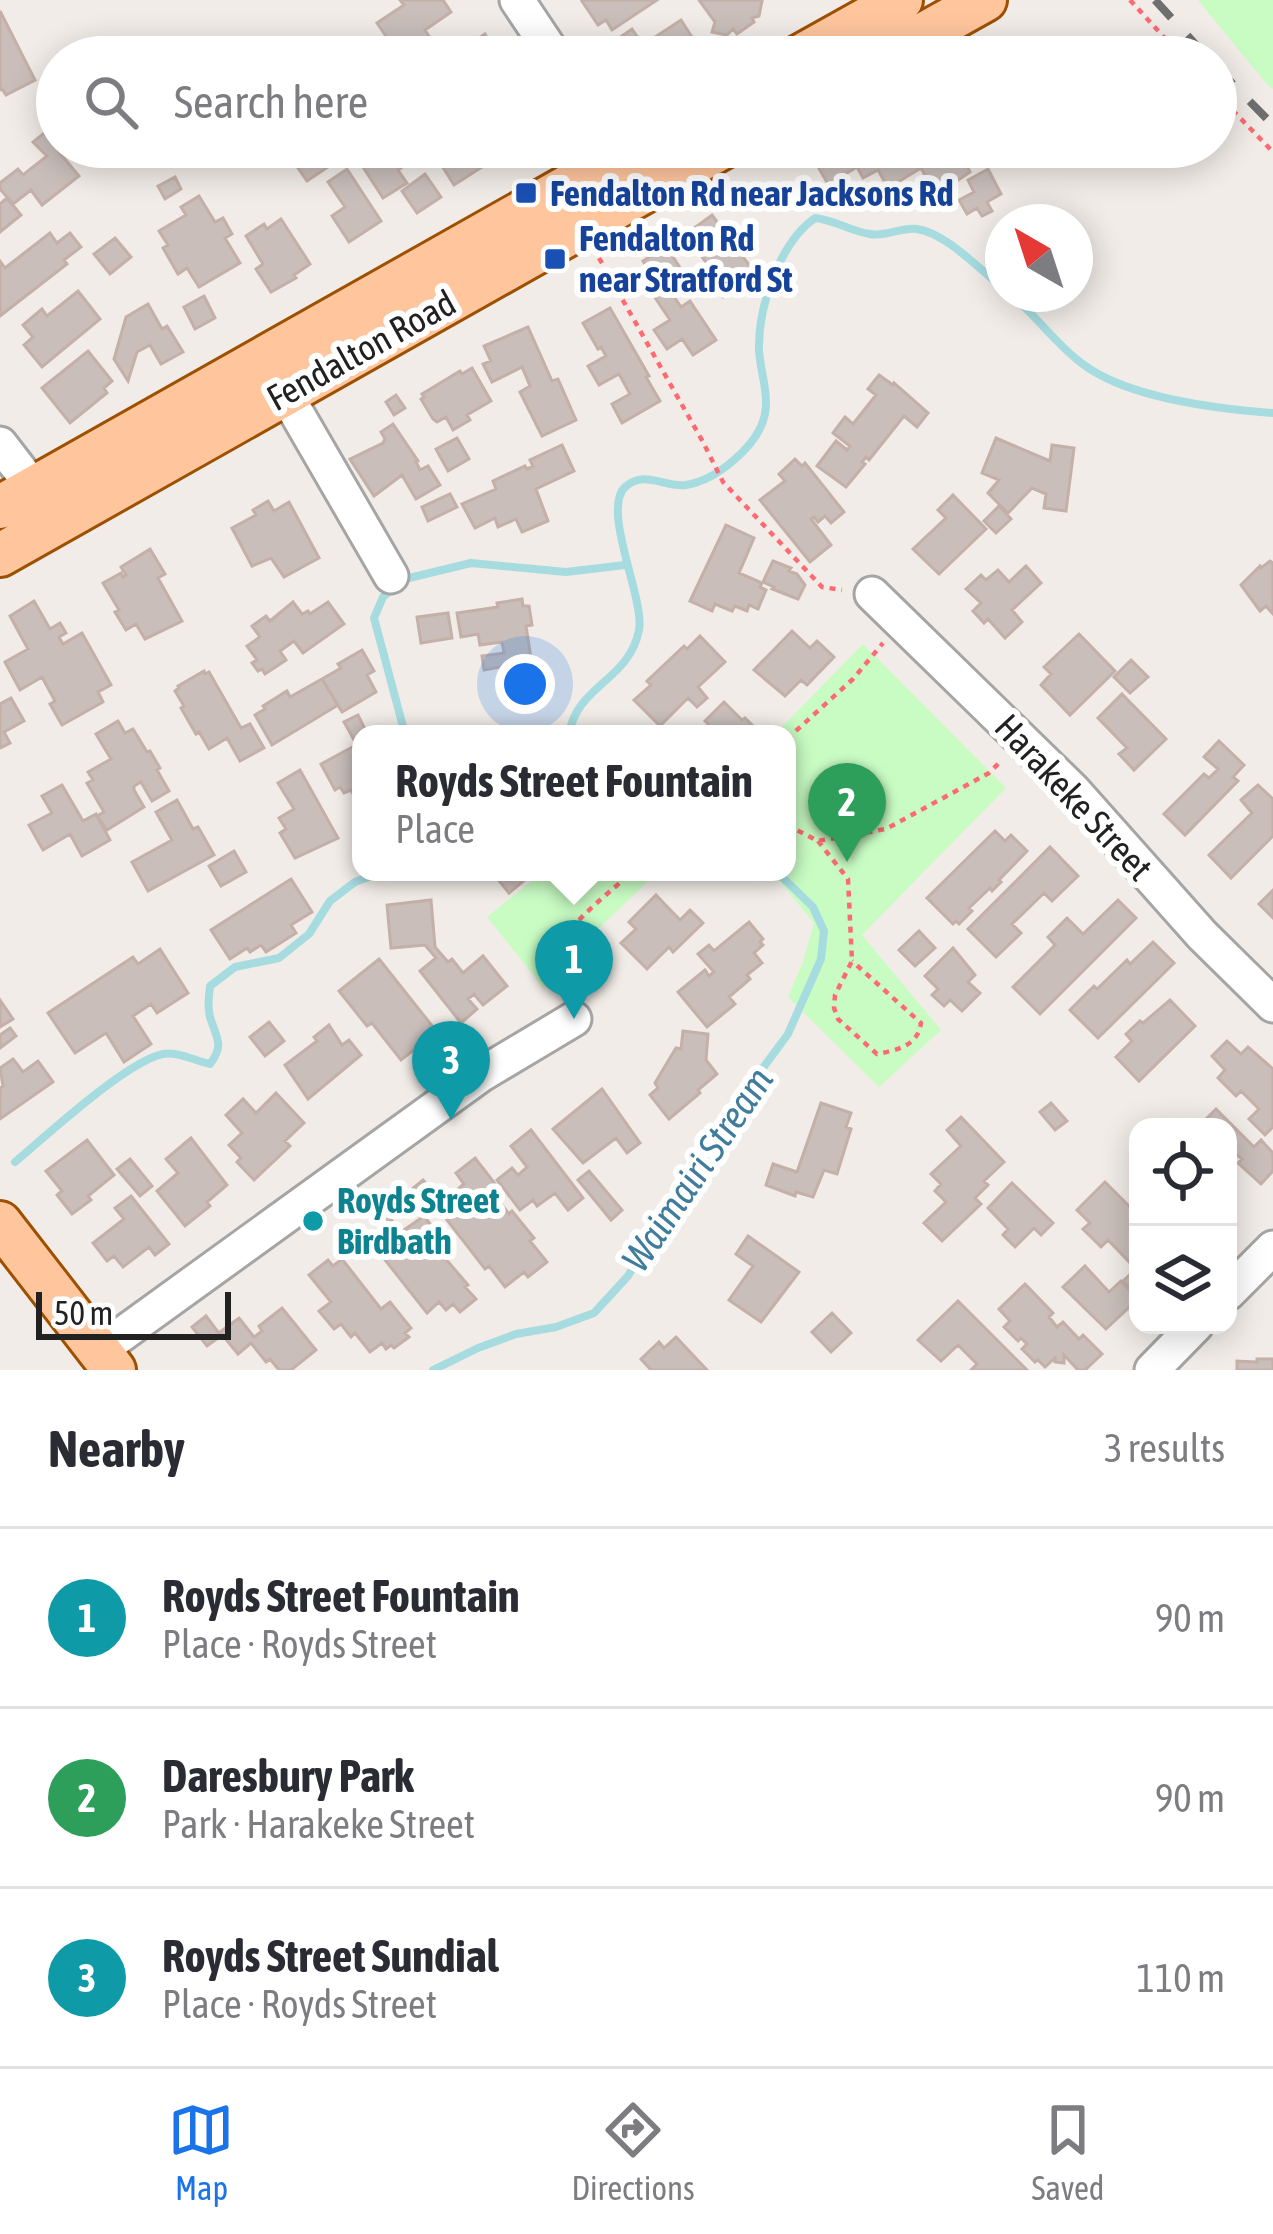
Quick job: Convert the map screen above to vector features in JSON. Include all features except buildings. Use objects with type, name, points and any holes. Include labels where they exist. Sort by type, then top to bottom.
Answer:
[{"type":"main road","points":[[837,36],[902,0]]},
{"type":"main road","points":[[921,36],[985,0]]},
{"type":"main road","name":"Fendalton Road","points":[[17,497],[593,168]]},
{"type":"main road","name":"Fendalton Road","points":[[0,555],[686,168]]},
{"type":"main road","points":[[0,1223],[106,1360]]},
{"type":"street","points":[[518,0],[542,36]]},
{"type":"street","points":[[285,393],[391,576]]},
{"type":"street","points":[[0,444],[17,497]]},
{"type":"street","name":"Harakeke Street","points":[[872,594],[1073,790],[1202,935],[1273,1005]]},
{"type":"street","points":[[106,1360],[482,1074],[574,1019]]},
{"type":"street","points":[[1237,1284],[1273,1248]]},
{"type":"street","points":[[1152,1370],[1187,1334]]},
{"type":"path","points":[[1130,0],[1163,36]]},
{"type":"path","points":[[1237,115],[1273,152]]},
{"type":"path","points":[[597,255],[723,482],[822,587],[872,594]]},
{"type":"path","points":[[796,731],[853,679],[902,621]]},
{"type":"path","points":[[818,842],[886,829],[989,773],[1023,741]]},
{"type":"path","points":[[796,830],[818,842],[848,879],[852,961],[835,995],[838,1019],[877,1054],[904,1049],[921,1023],[852,961]]},
{"type":"path","points":[[553,985],[560,946],[568,932],[622,881]]},
{"type":"green space","points":[[1198,0],[1273,0],[1273,89],[1237,48],[1237,36],[1227,36]]},
{"type":"green space","points":[[863,644],[1006,788],[862,935],[941,1030],[879,1087],[788,997],[814,923],[779,881],[796,881],[796,725],[784,725]]},
{"type":"green space","points":[[532,881],[649,881],[579,947],[573,976],[543,987],[487,917]]},
{"type":"waterway","name":"Waimairi Stream","points":[[572,725],[582,704],[625,661],[639,630],[620,534],[619,498],[625,487],[640,480],[678,485],[698,482],[746,449],[761,426],[766,406],[759,350],[762,315],[781,260],[802,229],[815,218],[870,234],[928,232],[985,273]]},
{"type":"waterway","name":"Waimairi Stream","points":[[1028,312],[1084,365],[1125,386],[1175,400],[1273,413]]},
{"type":"waterway","points":[[403,725],[374,618],[383,597],[405,579],[471,563],[566,572],[625,565]]},
{"type":"waterway","points":[[15,1162],[87,1101],[148,1060],[169,1053],[210,1064],[218,1046],[209,1013],[210,986],[235,967],[279,958],[309,934],[330,901],[358,881]]},
{"type":"waterway","name":"Waimairi Stream","points":[[433,1370],[516,1334],[556,1327],[594,1313],[628,1276],[707,1144],[788,1034],[821,959],[824,931],[813,907],[786,881]]},
{"type":"railway","points":[[1155,0],[1188,36]]},
{"type":"railway","points":[[1237,88],[1273,125]]},
{"type":"place","name":"Fendalton Rd near Jacksons Rd","points":[[526,193]]},
{"type":"place","name":"Fendalton Rd near Stratford St","points":[[555,259]]},
{"type":"place","name":"Daresbury Park","points":[[847,862]]},
{"type":"place","name":"Royds Street Fountain","points":[[574,1019]]},
{"type":"place","name":"Royds Street Sundial","points":[[451,1120]]},
{"type":"place","name":"Royds Street Birdbath","points":[[313,1221]]}]
